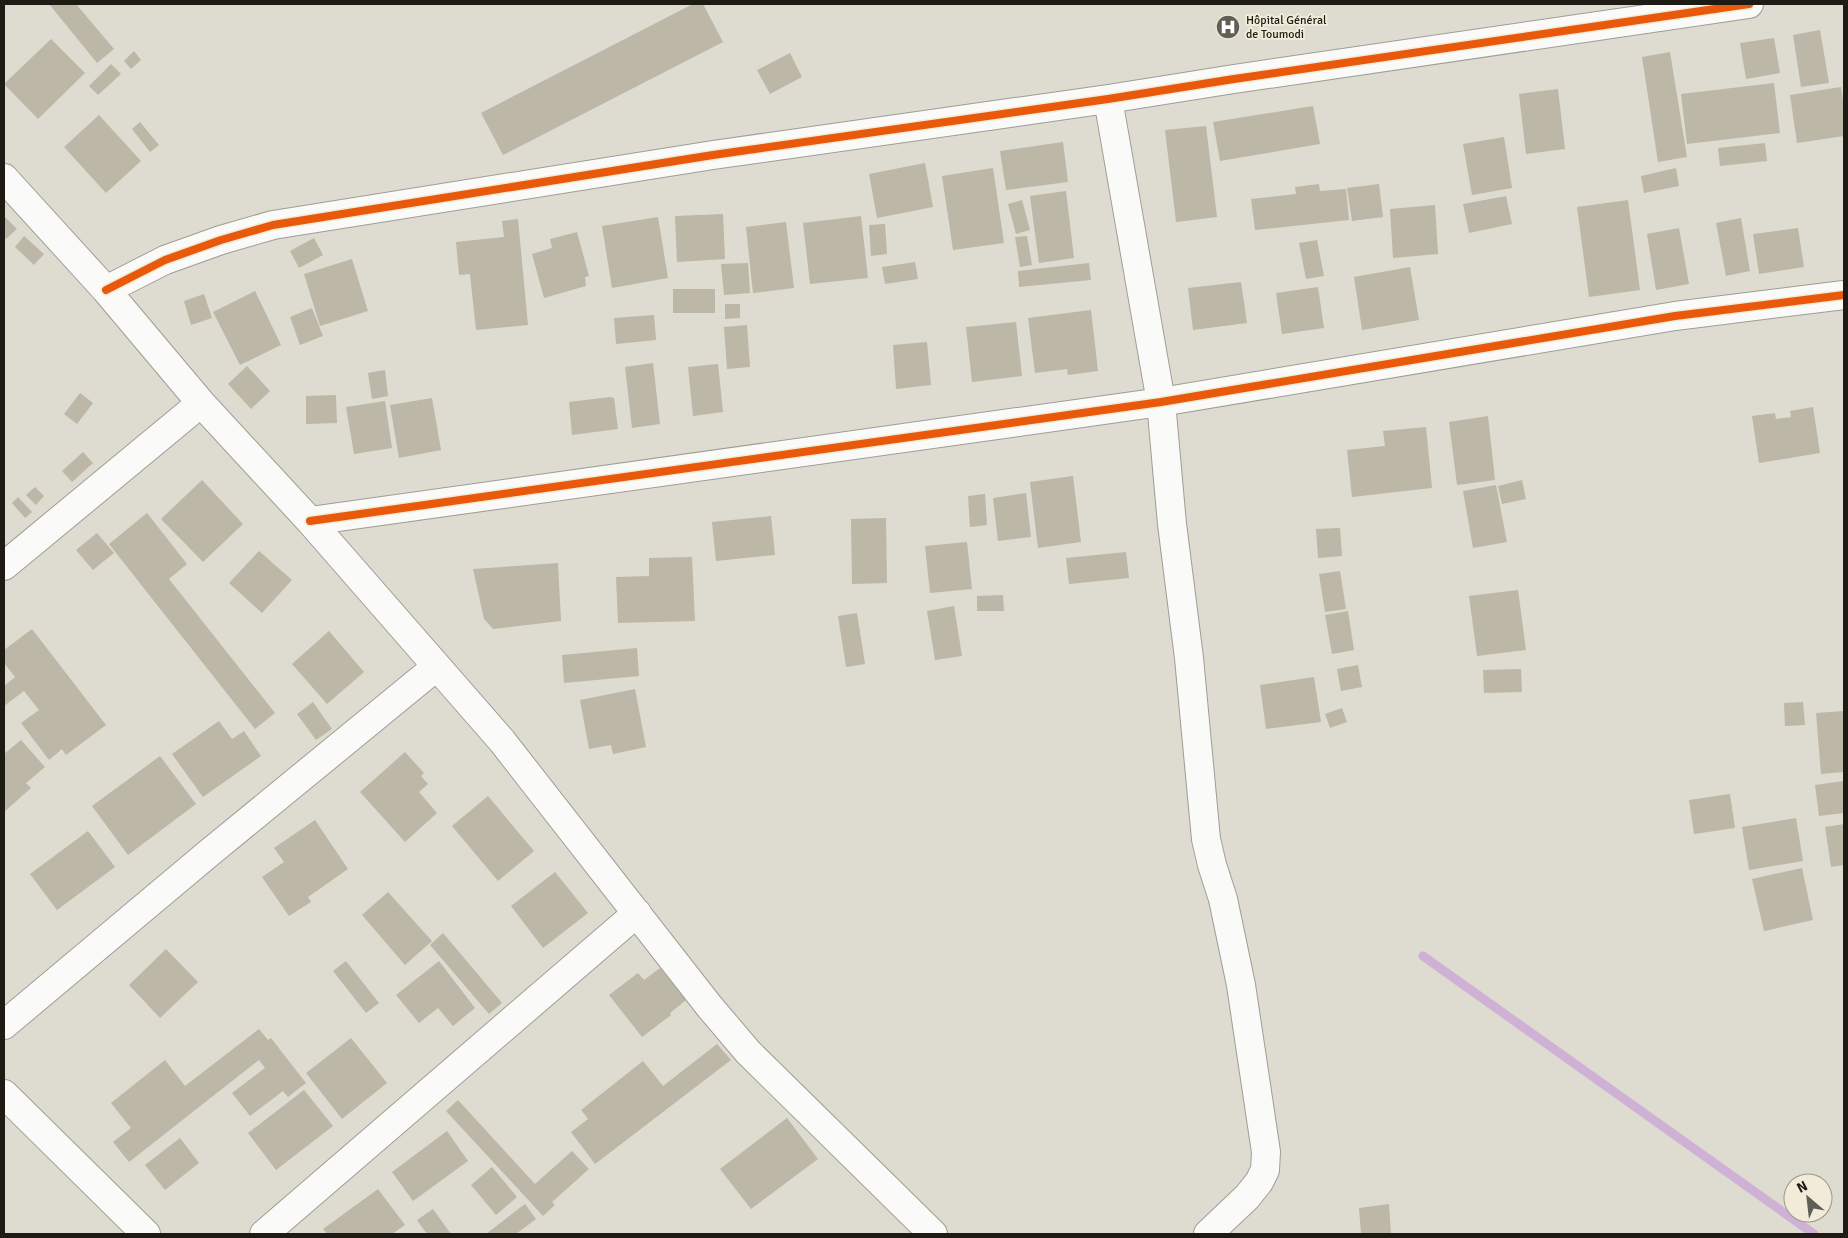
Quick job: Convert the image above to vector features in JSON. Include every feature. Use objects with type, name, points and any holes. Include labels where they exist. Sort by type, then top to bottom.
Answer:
[{"type":"street","points":[[106,290],[165,260],[221,240],[273,225],[713,155],[1108,99],[1749,4]]},
{"type":"street","points":[[1108,99],[1161,402],[1172,524],[1189,658],[1206,839],[1212,865],[1224,899],[1241,985],[1266,1152],[1265,1170],[1259,1182],[1247,1197],[1208,1234]]},
{"type":"street","points":[[4,178],[106,290],[202,403],[310,521],[502,741],[709,1006],[748,1052],[933,1234]]},
{"type":"street","points":[[310,521],[1161,402],[1675,316],[1844,295]]},
{"type":"street","points":[[7,557],[202,403]]},
{"type":"street","points":[[4,1025],[436,666]]},
{"type":"street","points":[[264,1234],[637,913]]},
{"type":"street","points":[[4,1094],[146,1234]]},
{"type":"building","points":[[49,4],[76,4],[114,49],[97,63]]},
{"type":"building","points":[[693,4],[703,4],[723,42],[503,155],[481,113]]},
{"type":"building","points":[[1820,30],[1829,83],[1801,87],[1793,35]]},
{"type":"building","points":[[1774,38],[1780,73],[1746,79],[1740,43]]},
{"type":"building","points":[[51,39],[85,73],[38,119],[4,84]]},
{"type":"building","points":[[134,51],[141,60],[131,69],[124,61]]},
{"type":"building","points":[[1670,52],[1687,157],[1658,162],[1642,57]]},
{"type":"building","points":[[790,53],[802,77],[770,94],[757,70]]},
{"type":"building","points":[[111,64],[121,74],[98,95],[89,86]]},
{"type":"building","points":[[1774,83],[1780,133],[1687,144],[1681,94]]},
{"type":"building","points":[[1841,87],[1844,107],[1844,136],[1797,143],[1790,95]]},
{"type":"building","points":[[1558,89],[1565,149],[1526,154],[1519,94]]},
{"type":"building","points":[[1313,106],[1320,144],[1220,161],[1213,122]]},
{"type":"building","points":[[99,115],[141,161],[106,193],[64,147]]},
{"type":"building","points":[[140,122],[159,145],[150,152],[132,129]]},
{"type":"building","points":[[1206,126],[1217,217],[1176,222],[1165,130]]},
{"type":"building","points":[[1504,137],[1512,188],[1472,195],[1463,144]]},
{"type":"building","points":[[1063,142],[1068,182],[1006,190],[1000,151]]},
{"type":"building","points":[[1765,143],[1767,161],[1720,166],[1718,148]]},
{"type":"building","points":[[925,163],[933,207],[877,218],[869,174]]},
{"type":"building","points":[[993,168],[1004,243],[953,250],[942,176]]},
{"type":"building","points":[[1676,168],[1679,186],[1644,193],[1641,176]]},
{"type":"building","points":[[1319,184],[1320,191],[1346,189],[1349,220],[1255,230],[1251,199],[1296,194],[1295,187]]},
{"type":"building","points":[[1379,184],[1383,217],[1352,221],[1347,188]]},
{"type":"building","points":[[1066,191],[1074,258],[1039,263],[1030,196]]},
{"type":"building","points":[[1506,196],[1512,224],[1469,233],[1463,204]]},
{"type":"building","points":[[1022,200],[1030,230],[1016,234],[1008,204]]},
{"type":"building","points":[[1628,200],[1640,290],[1589,297],[1577,207]]},
{"type":"building","points":[[1435,205],[1438,254],[1393,258],[1390,209]]},
{"type":"building","points":[[723,214],[725,259],[677,262],[675,216]]},
{"type":"building","points":[[4,216],[17,229],[6,239],[4,237]]},
{"type":"building","points":[[861,216],[868,278],[810,284],[803,223]]},
{"type":"building","points":[[658,217],[668,278],[612,288],[602,226]]},
{"type":"building","points":[[1741,218],[1750,271],[1726,276],[1716,223]]},
{"type":"building","points":[[518,219],[528,325],[476,330],[470,274],[459,275],[456,242],[504,237],[502,221]]},
{"type":"building","points":[[786,222],[794,288],[753,293],[746,227]]},
{"type":"building","points":[[885,224],[887,254],[871,256],[869,225]]},
{"type":"building","points":[[1679,228],[1689,284],[1656,290],[1647,234]]},
{"type":"building","points":[[1798,228],[1804,267],[1759,274],[1753,234]]},
{"type":"building","points":[[577,232],[589,276],[585,277],[586,286],[544,298],[532,254],[552,248],[550,239]]},
{"type":"building","points":[[24,236],[44,254],[34,265],[15,247]]},
{"type":"building","points":[[1027,236],[1032,265],[1020,267],[1015,237]]},
{"type":"building","points":[[314,238],[323,255],[299,268],[290,251]]},
{"type":"building","points":[[1317,240],[1324,276],[1306,279],[1299,243]]},
{"type":"building","points":[[352,259],[368,311],[320,326],[304,274]]},
{"type":"building","points":[[915,262],[918,279],[885,284],[882,267]]},
{"type":"building","points":[[748,263],[750,293],[724,295],[721,264]]},
{"type":"building","points":[[1089,263],[1091,280],[1019,287],[1018,271]]},
{"type":"building","points":[[1410,267],[1419,320],[1362,330],[1354,277]]},
{"type":"building","points":[[1241,282],[1247,323],[1193,330],[1188,288]]},
{"type":"building","points":[[1318,287],[1324,328],[1282,334],[1276,293]]},
{"type":"building","points":[[673,289],[715,289],[715,313],[673,313]]},
{"type":"building","points":[[255,291],[281,345],[240,365],[213,312]]},
{"type":"building","points":[[204,294],[212,318],[191,325],[184,301]]},
{"type":"building","points":[[725,304],[740,304],[740,318],[725,319]]},
{"type":"building","points":[[312,308],[323,336],[300,345],[290,317]]},
{"type":"building","points":[[1091,310],[1098,371],[1068,375],[1067,369],[1035,373],[1028,318]]},
{"type":"building","points":[[654,315],[656,340],[616,344],[614,318]]},
{"type":"building","points":[[1016,322],[1022,376],[972,382],[966,327]]},
{"type":"building","points":[[747,325],[750,367],[727,369],[724,327]]},
{"type":"building","points":[[927,342],[931,385],[896,389],[893,345]]},
{"type":"building","points":[[653,363],[660,424],[632,428],[625,367]]},
{"type":"building","points":[[718,364],[723,412],[693,416],[688,367]]},
{"type":"building","points":[[247,366],[270,391],[251,409],[228,384]]},
{"type":"building","points":[[385,370],[388,396],[372,399],[368,373]]},
{"type":"building","points":[[80,393],[93,403],[77,424],[64,414]]},
{"type":"building","points":[[336,395],[337,423],[306,424],[306,396]]},
{"type":"building","points":[[432,398],[441,450],[399,458],[390,405]]},
{"type":"building","points":[[614,398],[618,429],[572,435],[569,402]]},
{"type":"building","points":[[385,401],[392,448],[354,454],[346,407]]},
{"type":"building","points":[[1813,407],[1820,453],[1759,463],[1752,416],[1775,413],[1776,419],[1791,417],[1790,411]]},
{"type":"building","points":[[1488,416],[1495,480],[1457,485],[1449,422]]},
{"type":"building","points":[[1426,427],[1432,488],[1352,497],[1347,450],[1385,446],[1383,431]]},
{"type":"building","points":[[83,452],[93,463],[72,482],[62,471]]},
{"type":"building","points":[[1073,476],[1081,542],[1038,548],[1030,482]]},
{"type":"building","points":[[202,480],[243,524],[203,562],[161,519]]},
{"type":"building","points":[[1522,480],[1526,499],[1502,504],[1498,486]]},
{"type":"building","points":[[1496,485],[1507,542],[1473,548],[1463,491]]},
{"type":"building","points":[[35,487],[44,496],[36,505],[26,495]]},
{"type":"building","points":[[1026,493],[1031,537],[998,541],[993,498]]},
{"type":"building","points":[[985,494],[987,525],[970,527],[968,496]]},
{"type":"building","points":[[18,497],[32,512],[25,518],[12,503]]},
{"type":"building","points":[[147,513],[187,564],[169,579],[275,713],[255,729],[109,544]]},
{"type":"building","points":[[771,516],[775,555],[716,561],[712,522]]},
{"type":"building","points":[[886,518],[887,583],[852,584],[851,519]]},
{"type":"building","points":[[1340,528],[1342,556],[1318,558],[1316,529]]},
{"type":"building","points":[[97,533],[114,553],[93,570],[76,550]]},
{"type":"building","points":[[967,542],[972,589],[930,593],[925,546]]},
{"type":"building","points":[[259,551],[292,580],[262,613],[229,583]]},
{"type":"building","points":[[1126,552],[1129,578],[1069,584],[1066,558]]},
{"type":"building","points":[[692,557],[695,621],[618,623],[616,577],[649,576],[649,558]]},
{"type":"building","points":[[558,563],[561,621],[493,629],[484,619],[473,569]]},
{"type":"building","points":[[1340,571],[1346,609],[1325,612],[1319,574]]},
{"type":"building","points":[[1518,590],[1526,650],[1477,656],[1469,596]]},
{"type":"building","points":[[1003,595],[1004,611],[977,611],[977,596]]},
{"type":"building","points":[[954,606],[962,656],[935,660],[927,611]]},
{"type":"building","points":[[1348,611],[1354,650],[1332,654],[1325,615]]},
{"type":"building","points":[[857,613],[865,664],[846,667],[838,616]]},
{"type":"building","points":[[32,629],[106,725],[66,755],[62,749],[49,760],[21,723],[39,710],[24,691],[4,706],[4,686],[15,677],[4,663],[4,650]]},
{"type":"building","points":[[329,631],[364,672],[327,704],[292,664]]},
{"type":"building","points":[[637,648],[639,676],[564,683],[562,655]]},
{"type":"building","points":[[1358,665],[1362,687],[1341,691],[1337,669]]},
{"type":"building","points":[[1521,669],[1522,692],[1484,693],[1483,670]]},
{"type":"building","points":[[1314,677],[1321,722],[1266,729],[1260,685]]},
{"type":"building","points":[[635,689],[646,747],[613,754],[611,745],[589,749],[580,700]]},
{"type":"building","points":[[313,702],[332,729],[316,740],[297,714]]},
{"type":"building","points":[[1803,702],[1805,725],[1785,726],[1784,703]]},
{"type":"building","points":[[1342,708],[1347,722],[1330,728],[1325,714]]},
{"type":"building","points":[[1844,711],[1844,772],[1821,774],[1816,713]]},
{"type":"building","points":[[219,721],[232,739],[244,731],[261,756],[203,797],[172,754]]},
{"type":"building","points":[[21,740],[45,767],[26,783],[31,788],[4,812],[4,754]]},
{"type":"building","points":[[405,752],[424,773],[421,776],[428,784],[419,792],[437,813],[405,842],[360,792]]},
{"type":"building","points":[[160,756],[196,804],[128,855],[92,806]]},
{"type":"building","points":[[1844,781],[1844,813],[1819,816],[1815,785]]},
{"type":"building","points":[[1730,794],[1735,828],[1694,834],[1689,800]]},
{"type":"building","points":[[488,796],[534,851],[498,881],[452,826]]},
{"type":"building","points":[[1796,818],[1803,861],[1749,870],[1742,827]]},
{"type":"building","points":[[315,820],[348,869],[308,897],[311,902],[289,916],[262,877],[284,862],[274,848]]},
{"type":"building","points":[[1844,824],[1844,865],[1831,867],[1825,827]]},
{"type":"building","points":[[88,831],[115,867],[57,910],[30,874]]},
{"type":"building","points":[[1802,868],[1813,920],[1764,931],[1752,879]]},
{"type":"building","points":[[555,872],[588,913],[543,948],[511,906]]},
{"type":"building","points":[[388,892],[432,941],[405,965],[362,915]]},
{"type":"building","points":[[443,933],[502,1003],[489,1014],[430,945]]},
{"type":"building","points":[[166,949],[198,982],[160,1018],[129,985]]},
{"type":"building","points":[[346,961],[379,1003],[366,1013],[333,971]]},
{"type":"building","points":[[439,961],[475,1008],[453,1026],[438,1008],[419,1023],[396,995]]},
{"type":"building","points":[[660,968],[686,1000],[670,1013],[671,1015],[642,1037],[609,995],[638,973],[644,980]]},
{"type":"building","points":[[259,1029],[268,1040],[271,1038],[306,1083],[288,1097],[283,1091],[250,1116],[232,1093],[265,1068],[259,1060],[129,1162],[113,1142],[131,1128],[111,1103],[165,1060],[185,1086]]},
{"type":"building","points":[[351,1038],[387,1083],[342,1119],[306,1073]]},
{"type":"building","points":[[717,1044],[731,1060],[595,1164],[571,1132],[588,1119],[581,1110],[643,1061],[663,1086]]},
{"type":"building","points":[[304,1090],[333,1126],[276,1170],[248,1133]]},
{"type":"building","points":[[458,1100],[535,1184],[572,1151],[589,1169],[552,1202],[555,1205],[543,1216],[446,1111]]},
{"type":"building","points":[[787,1118],[818,1159],[751,1209],[720,1169]]},
{"type":"building","points":[[447,1131],[468,1161],[413,1201],[392,1172]]},
{"type":"building","points":[[180,1138],[199,1163],[165,1190],[145,1165]]},
{"type":"building","points":[[492,1167],[517,1197],[496,1215],[471,1185]]},
{"type":"building","points":[[378,1189],[405,1225],[392,1234],[327,1234],[323,1229]]},
{"type":"building","points":[[525,1204],[536,1219],[516,1234],[486,1234]]},
{"type":"building","points":[[1389,1204],[1391,1234],[1361,1234],[1359,1208]]},
{"type":"building","points":[[433,1209],[451,1234],[427,1234],[417,1220]]},
{"type":"waterway","points":[[1423,956],[1814,1234]]},
{"type":"cycle path","points":[[106,290],[165,260],[221,240],[273,225],[713,155],[1108,99],[1749,4]]},
{"type":"cycle path","points":[[310,521],[1161,402],[1675,316],[1844,295]]},
{"type":"place","name":"Hôpital Général de Toumodi","points":[[1228,27]]}]
